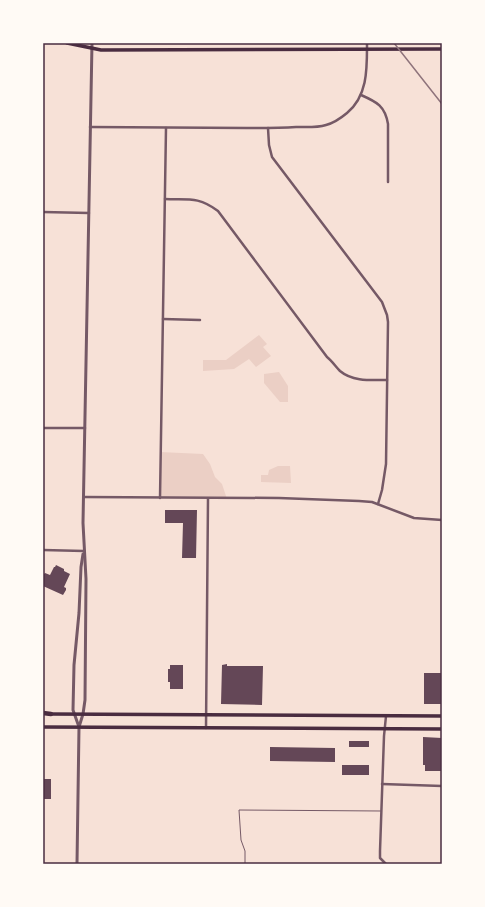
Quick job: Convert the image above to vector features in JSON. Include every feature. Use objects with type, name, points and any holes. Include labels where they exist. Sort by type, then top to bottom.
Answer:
[{"type":"highway","points":[[43,713],[51,714]]},
{"type":"main road","points":[[67,43],[101,50],[442,49]]},
{"type":"main road","points":[[51,714],[442,716]]},
{"type":"main road","points":[[43,727],[442,729]]},
{"type":"street","points":[[77,864],[79,727],[85,706],[86,571],[84,551],[84,497],[92,43]]},
{"type":"street","points":[[90,127],[268,128],[313,127],[326,125],[338,120],[348,112],[361,95],[365,83],[367,43]]},
{"type":"street","points":[[361,95],[377,103],[383,108],[386,116],[388,124],[388,182]]},
{"type":"street","points":[[160,498],[166,128]]},
{"type":"street","points":[[268,128],[268,145],[272,157],[382,302],[388,322],[386,464],[384,482],[378,504]]},
{"type":"street","points":[[165,199],[200,200],[218,211],[327,357],[341,372],[353,378],[387,380]]},
{"type":"street","points":[[43,212],[89,213]]},
{"type":"street","points":[[163,319],[200,320]]},
{"type":"street","points":[[43,428],[85,428]]},
{"type":"street","points":[[84,497],[359,501],[378,504],[407,516],[442,520]]},
{"type":"street","points":[[206,728],[208,499]]},
{"type":"street","points":[[43,550],[84,551]]},
{"type":"street","points":[[79,727],[74,714],[74,651],[79,608],[81,567],[84,551]]},
{"type":"street","points":[[386,716],[380,851],[381,860],[386,864]]},
{"type":"street","points":[[382,784],[442,786]]},
{"type":"lane","points":[[245,864],[245,851],[241,840],[239,810],[381,811]]},
{"type":"shaded area","points":[[259,335],[267,344],[263,347],[271,356],[256,367],[249,359],[234,369],[203,371],[203,360],[226,360]]},
{"type":"shaded area","points":[[279,372],[288,386],[288,402],[280,402],[264,383],[264,374]]},
{"type":"shaded area","points":[[160,452],[203,454],[210,464],[215,477],[222,484],[227,499],[160,498]]},
{"type":"shaded area","points":[[278,466],[290,466],[291,483],[261,482],[261,475],[268,475],[269,470]]},
{"type":"building","points":[[165,510],[197,510],[196,558],[182,558],[183,523],[165,523]]},
{"type":"building","points":[[56,565],[70,574],[64,587],[66,590],[63,595],[43,586],[43,575],[45,573],[50,575]]},
{"type":"building","points":[[227,664],[227,666],[263,666],[262,705],[221,704],[222,665]]},
{"type":"building","points":[[170,665],[183,665],[183,689],[170,689],[170,682],[168,682],[168,669],[170,669]]},
{"type":"building","points":[[424,673],[442,673],[442,704],[424,704]]},
{"type":"building","points":[[423,737],[442,738],[442,771],[425,771],[425,765],[423,765]]},
{"type":"building","points":[[349,741],[369,741],[369,747],[349,747]]},
{"type":"building","points":[[270,747],[335,748],[335,762],[270,761]]},
{"type":"building","points":[[342,765],[369,765],[369,775],[342,775]]},
{"type":"building","points":[[43,779],[51,779],[51,799],[43,799]]},
{"type":"railway","points":[[394,43],[442,104]]}]
